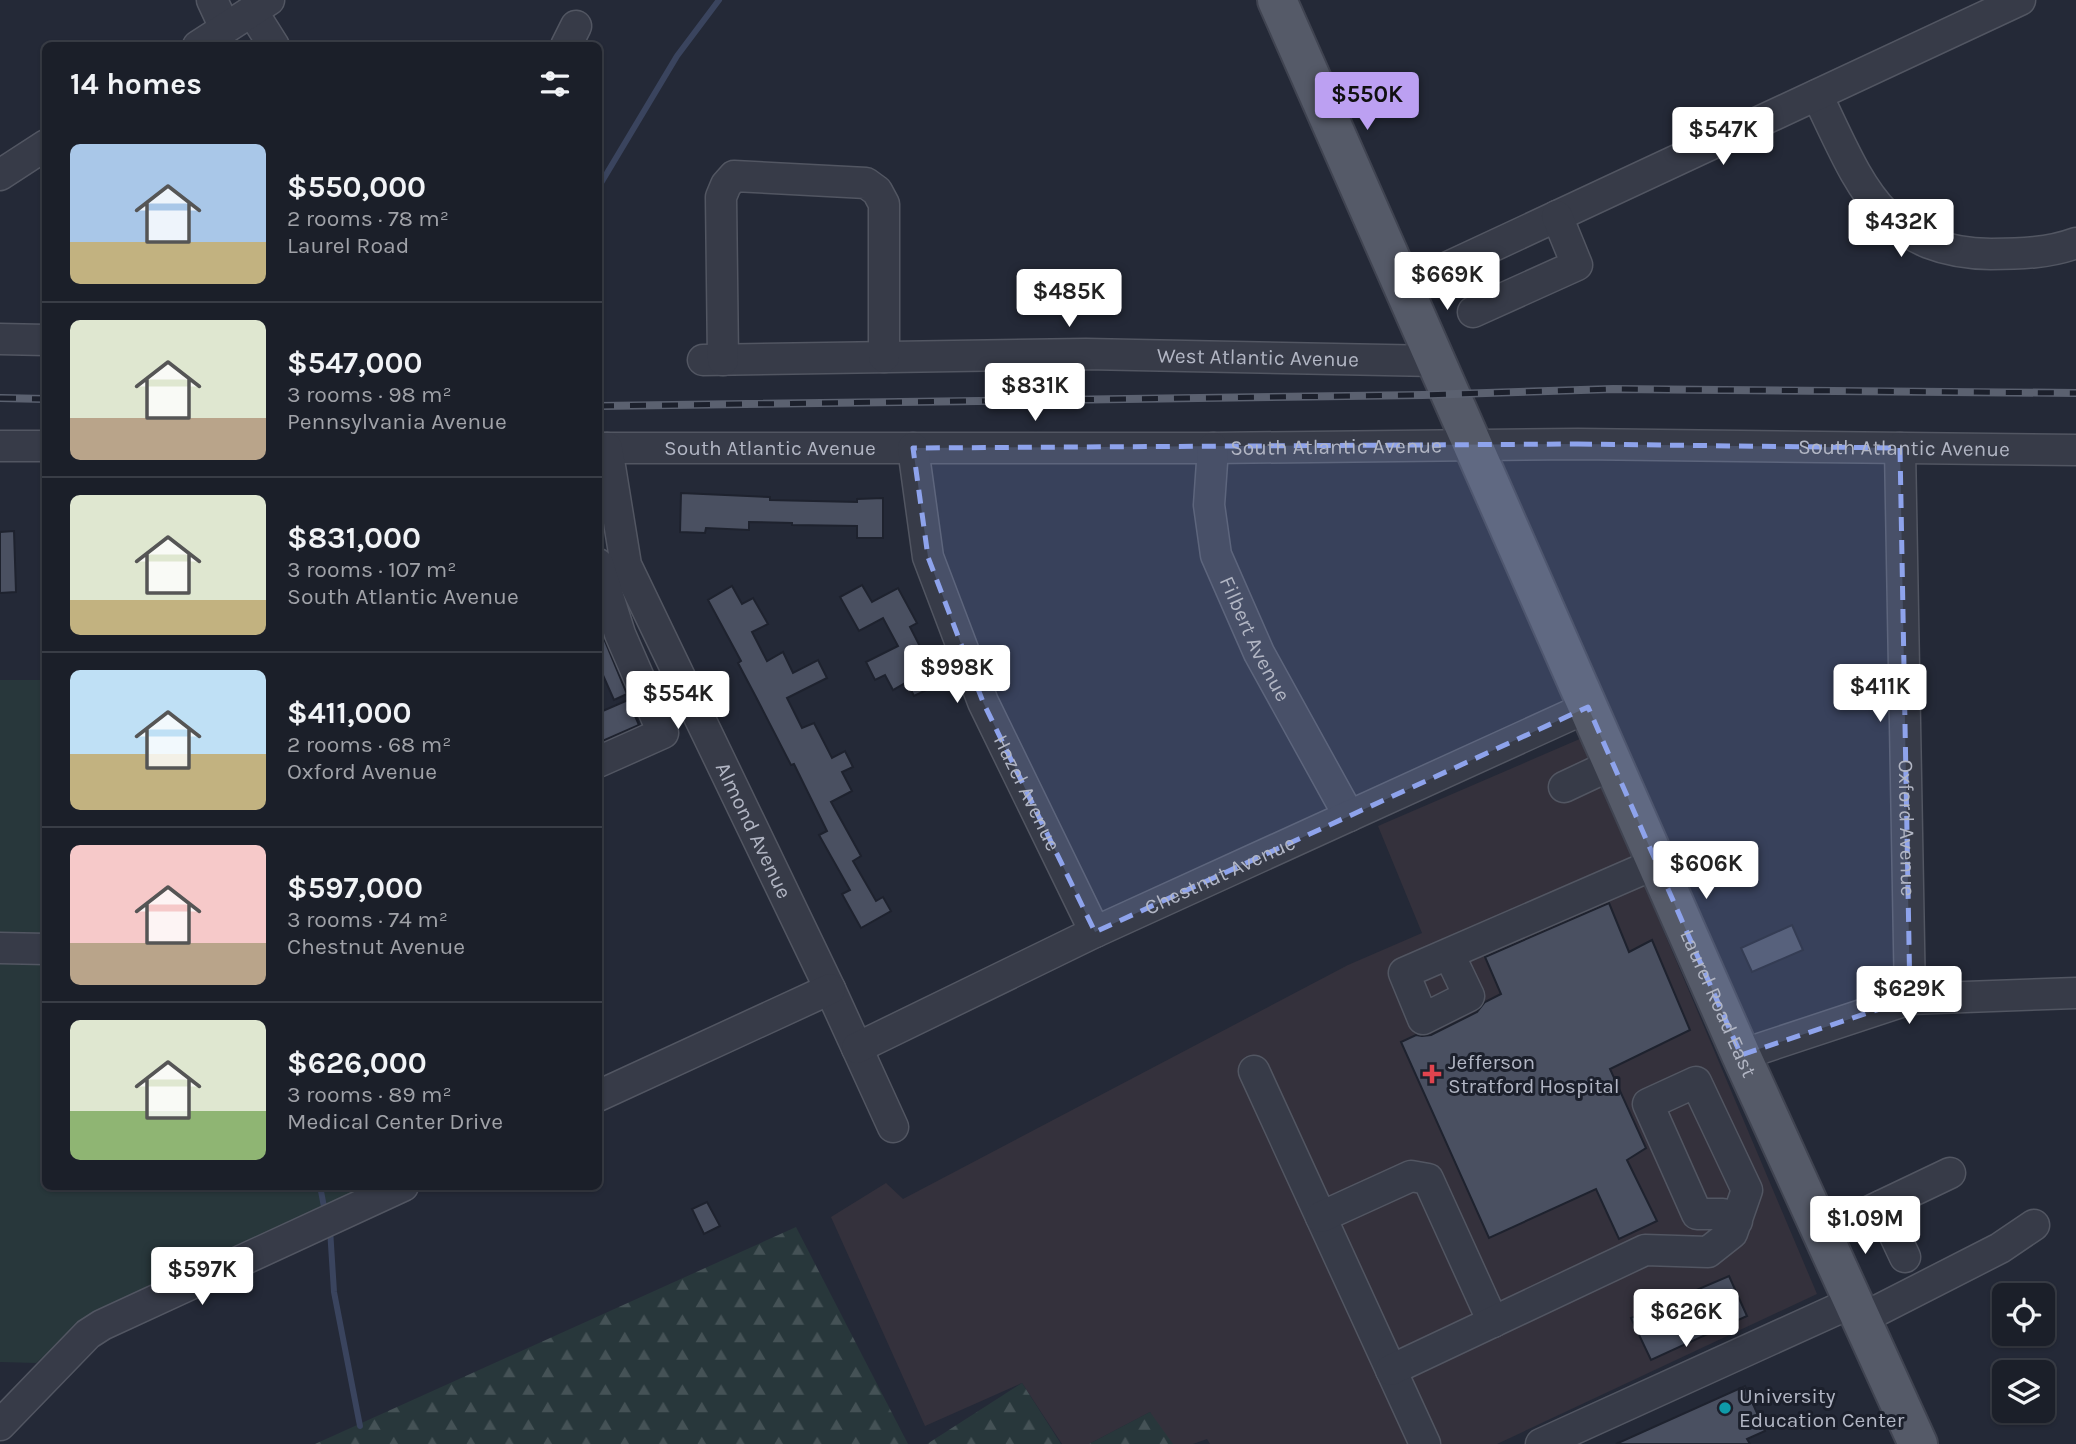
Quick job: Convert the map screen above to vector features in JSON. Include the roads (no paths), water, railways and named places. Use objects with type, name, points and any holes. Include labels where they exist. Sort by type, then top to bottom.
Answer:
[{"type":"main road","name":"Laurel Road East","points":[[1277,0],[1741,1055],[1918,1444]]},
{"type":"street","points":[[212,0],[225,28]]},
{"type":"street","points":[[1403,288],[2021,0]]},
{"type":"street","points":[[204,42],[260,6],[273,42]]},
{"type":"street","points":[[1817,95],[1867,194],[1894,223],[1921,241],[1952,251],[2003,254],[2036,253],[2076,243]]},
{"type":"street","points":[[0,175],[42,148]]},
{"type":"street","name":"West Atlantic Avenue","points":[[884,357],[884,204],[877,191],[866,183],[734,176],[726,185],[722,197],[713,360],[1086,354],[1436,361]]},
{"type":"street","points":[[1473,312],[1577,265],[1557,216]]},
{"type":"street","points":[[0,339],[42,340]]},
{"type":"street","name":"South Atlantic Avenue","points":[[603,448],[1213,448],[1578,444],[2076,450]]},
{"type":"street","points":[[0,446],[42,446]]},
{"type":"street","name":"Almond Avenue","points":[[603,448],[626,565],[831,989],[893,1127]]},
{"type":"street","name":"Hazel Avenue","points":[[914,448],[928,557],[983,702],[1095,932]]},
{"type":"street","name":"Filbert Avenue","points":[[1213,448],[1209,505],[1216,555],[1259,653],[1349,816]]},
{"type":"street","name":"Oxford Avenue","points":[[1900,449],[1910,999]]},
{"type":"street","points":[[602,577],[620,635],[663,733],[602,760]]},
{"type":"street","name":"Chestnut Avenue","points":[[857,1048],[1095,932],[1588,707]]},
{"type":"street","points":[[1564,786],[1613,764]]},
{"type":"street","points":[[1449,954],[1657,863]]},
{"type":"street","points":[[0,948],[42,949]]},
{"type":"street","points":[[602,1094],[831,989]]},
{"type":"street","points":[[1741,1055],[1910,999],[2076,993]]},
{"type":"street","points":[[1254,1071],[1425,1444]]},
{"type":"street","points":[[1822,1234],[1950,1173]]},
{"type":"street","points":[[1321,1217],[1411,1177],[1428,1179],[1493,1322]]},
{"type":"street","points":[[0,1425],[88,1334],[102,1325],[394,1190]]},
{"type":"street","points":[[1881,1206],[1905,1257]]},
{"type":"street","points":[[1391,1370],[1645,1250],[1708,1252],[1732,1233],[1737,1221]]},
{"type":"street","points":[[1541,1444],[2000,1248],[2034,1225]]},
{"type":"waterway","points":[[602,181],[677,56],[719,0]]},
{"type":"waterway","points":[[321,1190],[325,1212]]},
{"type":"waterway","points":[[330,1229],[334,1292],[360,1426]]},
{"type":"railway","points":[[602,406],[1423,395],[1613,389],[2076,393]]},
{"type":"railway","points":[[0,398],[42,399]]},
{"type":"place","name":"Jefferson Stratford Hospital","points":[[1432,1074]]},
{"type":"place","name":"University Education Center","points":[[1725,1408]]}]
